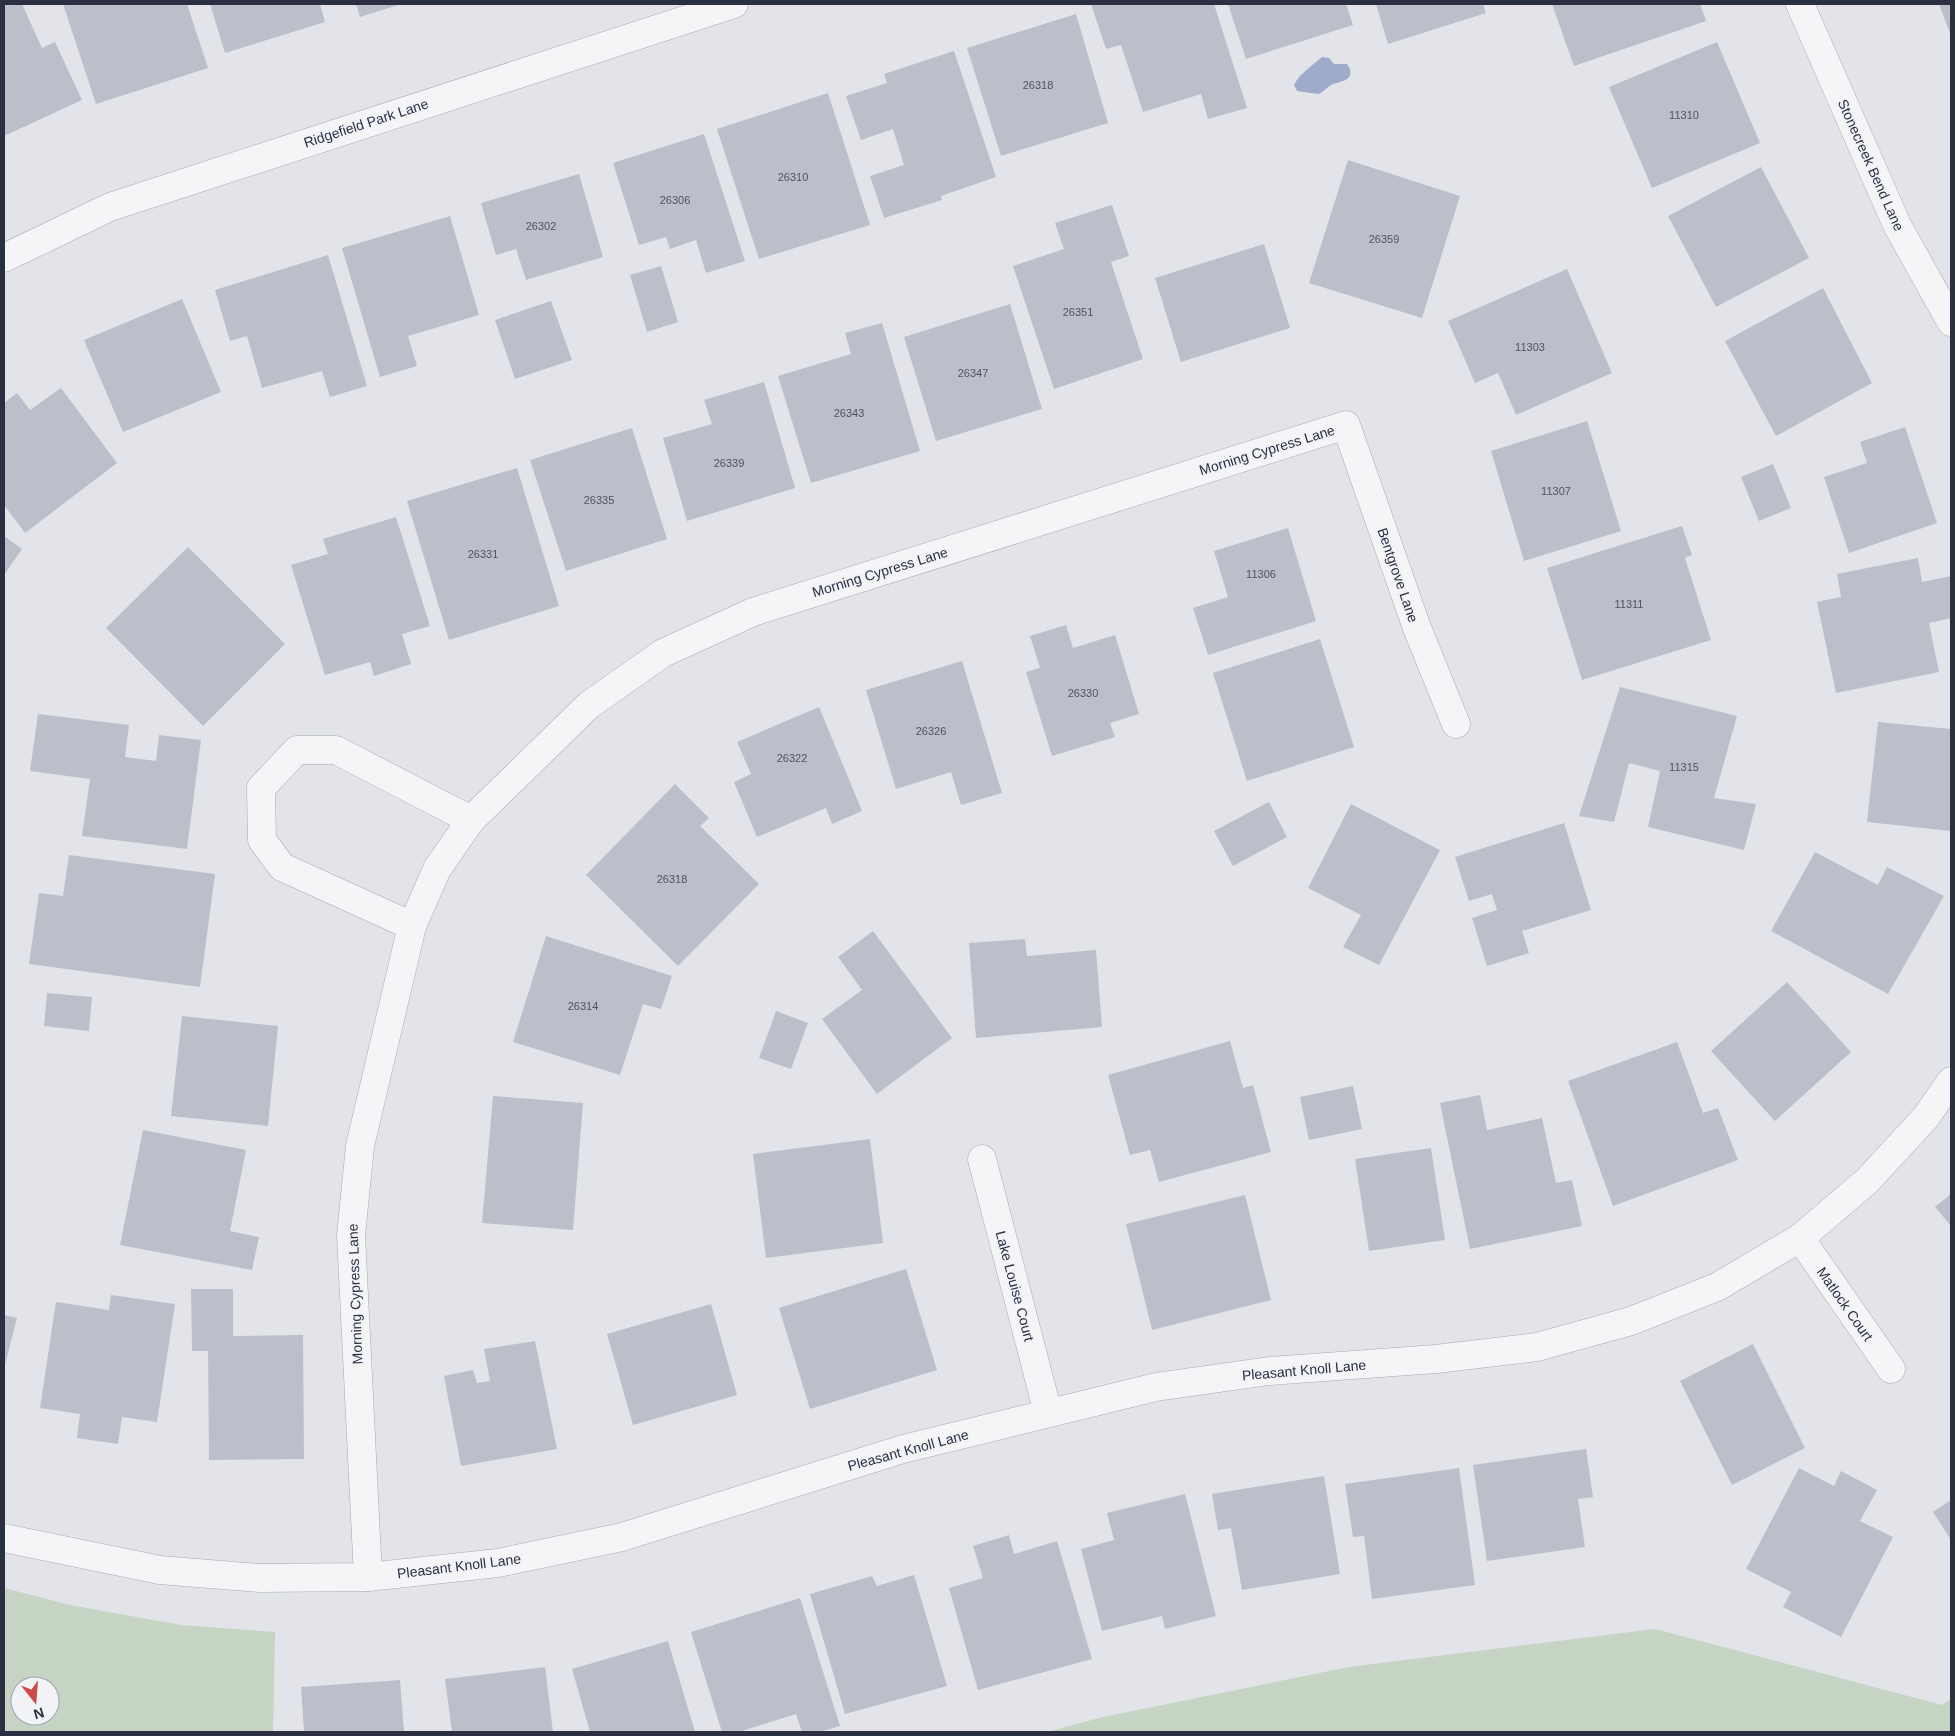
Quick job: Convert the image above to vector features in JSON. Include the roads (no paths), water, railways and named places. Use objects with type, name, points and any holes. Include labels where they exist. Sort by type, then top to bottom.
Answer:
[{"type":"street","name":"Ridgefield Park Lane","points":[[4,258],[110,207],[734,4]]},
{"type":"street","name":"Stonecreek Bend Lane","points":[[1800,4],[1898,225],[1951,322]]},
{"type":"street","name":"Bentgrove Lane","points":[[1346,426],[1417,628],[1456,724]]},
{"type":"street","name":"Morning Cypress Lane","points":[[368,1577],[351,1235],[360,1146],[412,926],[437,869],[471,820],[589,705],[663,653],[754,612],[1346,426]]},
{"type":"street","points":[[412,926],[282,867],[262,840],[260,788],[297,750],[336,750],[471,820]]},
{"type":"street","points":[[1800,1238],[1868,1181],[1926,1117],[1951,1081]]},
{"type":"street","name":"Lake Louise Court","points":[[982,1158],[1048,1413]]},
{"type":"street","name":"Pleasant Knoll Lane","points":[[4,1538],[160,1570],[260,1578],[368,1577],[498,1563],[622,1537],[903,1449],[1156,1387],[1269,1371],[1436,1359],[1537,1347],[1631,1321],[1717,1287],[1800,1238]]},
{"type":"street","name":"Matlock Court","points":[[1800,1238],[1891,1369]]},
{"type":"water","points":[[1322,57],[1329,58],[1334,64],[1347,64],[1350,73],[1347,79],[1331,85],[1318,94],[1297,91],[1294,85],[1296,81]]}]
